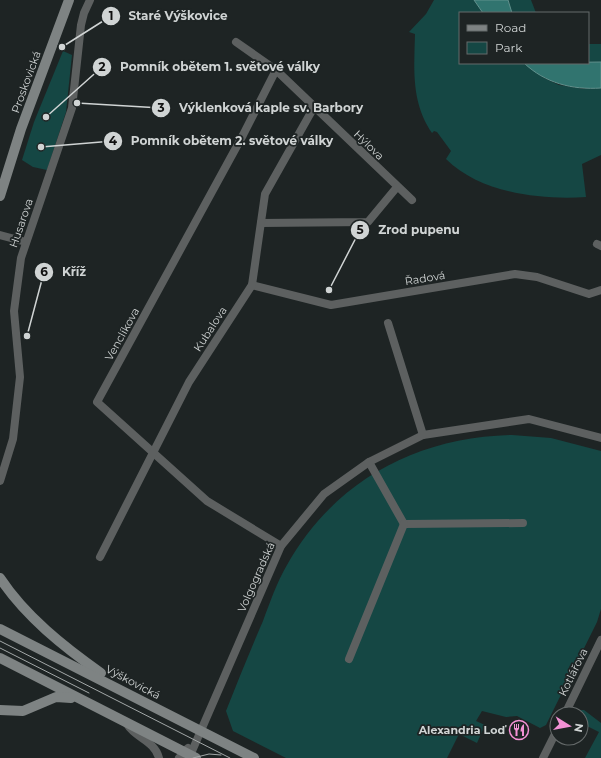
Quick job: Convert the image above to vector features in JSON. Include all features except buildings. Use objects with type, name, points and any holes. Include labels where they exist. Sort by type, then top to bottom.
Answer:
[{"type":"street","name":"Proskovická","points":[[0,196],[21,129],[69,0]]},
{"type":"street","name":"Husarova","points":[[0,481],[13,439],[20,377],[14,311],[21,258],[72,108],[81,25],[84,12],[90,0]]},
{"type":"street","name":"Hýlova","points":[[236,42],[276,70],[412,200]]},
{"type":"street","name":"Venclíkova","points":[[276,70],[243,135],[97,402],[207,501],[281,546]]},
{"type":"street","name":"Kubalova","points":[[100,557],[189,382],[252,285],[265,194],[314,107]]},
{"type":"street","points":[[261,224],[368,222],[397,187]]},
{"type":"street","points":[[0,235],[26,242]]},
{"type":"street","name":"Řadová","points":[[252,285],[331,305],[515,274],[537,277],[589,294],[601,290]]},
{"type":"street","points":[[388,323],[423,435]]},
{"type":"street","name":"Volgogradská","points":[[187,756],[201,732],[281,546],[324,494],[369,462],[423,435],[529,419],[601,438]]},
{"type":"street","points":[[369,462],[404,524]]},
{"type":"street","points":[[404,524],[523,523]]},
{"type":"street","points":[[349,660],[404,524]]},
{"type":"street","points":[[0,578],[30,613],[54,637],[80,659],[128,693]]},
{"type":"street","name":"Výškovická","points":[[0,629],[254,758]]},
{"type":"street","name":"Kotlářova","points":[[569,706],[601,640]]},
{"type":"street","points":[[0,658],[187,756]]},
{"type":"street","points":[[28,672],[45,686],[46,692],[42,702]]},
{"type":"street","points":[[0,710],[23,711],[42,702],[62,697],[79,700]]},
{"type":"street","points":[[127,724],[132,732],[152,744],[159,758]]},
{"type":"street","points":[[543,758],[549,746]]},
{"type":"green space","points":[[434,0],[474,0],[482,12],[459,12],[459,64],[525,64],[544,78],[559,85],[584,89],[601,88],[601,155],[582,164],[586,197],[568,198],[530,195],[493,187],[460,171],[446,159],[451,151],[437,132],[434,131],[432,133],[425,121],[420,110],[415,85],[415,34],[409,32],[426,14]]},
{"type":"green space","points":[[508,0],[531,0],[536,12],[512,12]]},
{"type":"green space","points":[[589,44],[601,44],[601,62],[589,63]]},
{"type":"green space","points":[[63,51],[72,55],[66,112],[47,170],[33,167],[22,160],[34,122]]},
{"type":"green space","points":[[512,435],[551,438],[601,451],[601,609],[597,622],[555,706],[549,706],[549,719],[546,725],[540,728],[517,716],[506,717],[482,711],[476,721],[485,725],[477,743],[459,734],[447,758],[286,758],[233,731],[226,711],[277,585],[287,565],[306,535],[329,510],[354,487],[382,469],[411,455],[443,444],[477,438]]},
{"type":"green space","points":[[589,714],[601,723],[601,758],[585,758],[599,732],[589,727]]},
{"type":"shaded area","points":[[474,0],[508,0],[512,12],[482,12]]},
{"type":"shaded area","points":[[589,62],[601,62],[601,88],[580,88],[560,84],[541,76],[525,64],[589,64]]},
{"type":"tram line","points":[[0,641],[230,758]]},
{"type":"tram line","points":[[0,648],[89,693]]},
{"type":"tram line","points":[[193,758],[209,754],[221,755]]},
{"type":"place","name":"Staré Výškovice","points":[[62,47]]},
{"type":"place","name":"Výklenková kaple sv. Barbory","points":[[77,103]]},
{"type":"place","name":"Pomník obětem 1. světové války","points":[[46,117]]},
{"type":"place","name":"Pomník obětem 2. světové války","points":[[41,147]]},
{"type":"place","name":"Zrod pupenu","points":[[329,290]]},
{"type":"place","name":"Kříž","points":[[27,336]]},
{"type":"place","name":"Alexandria Loď","points":[[519,730]]}]
